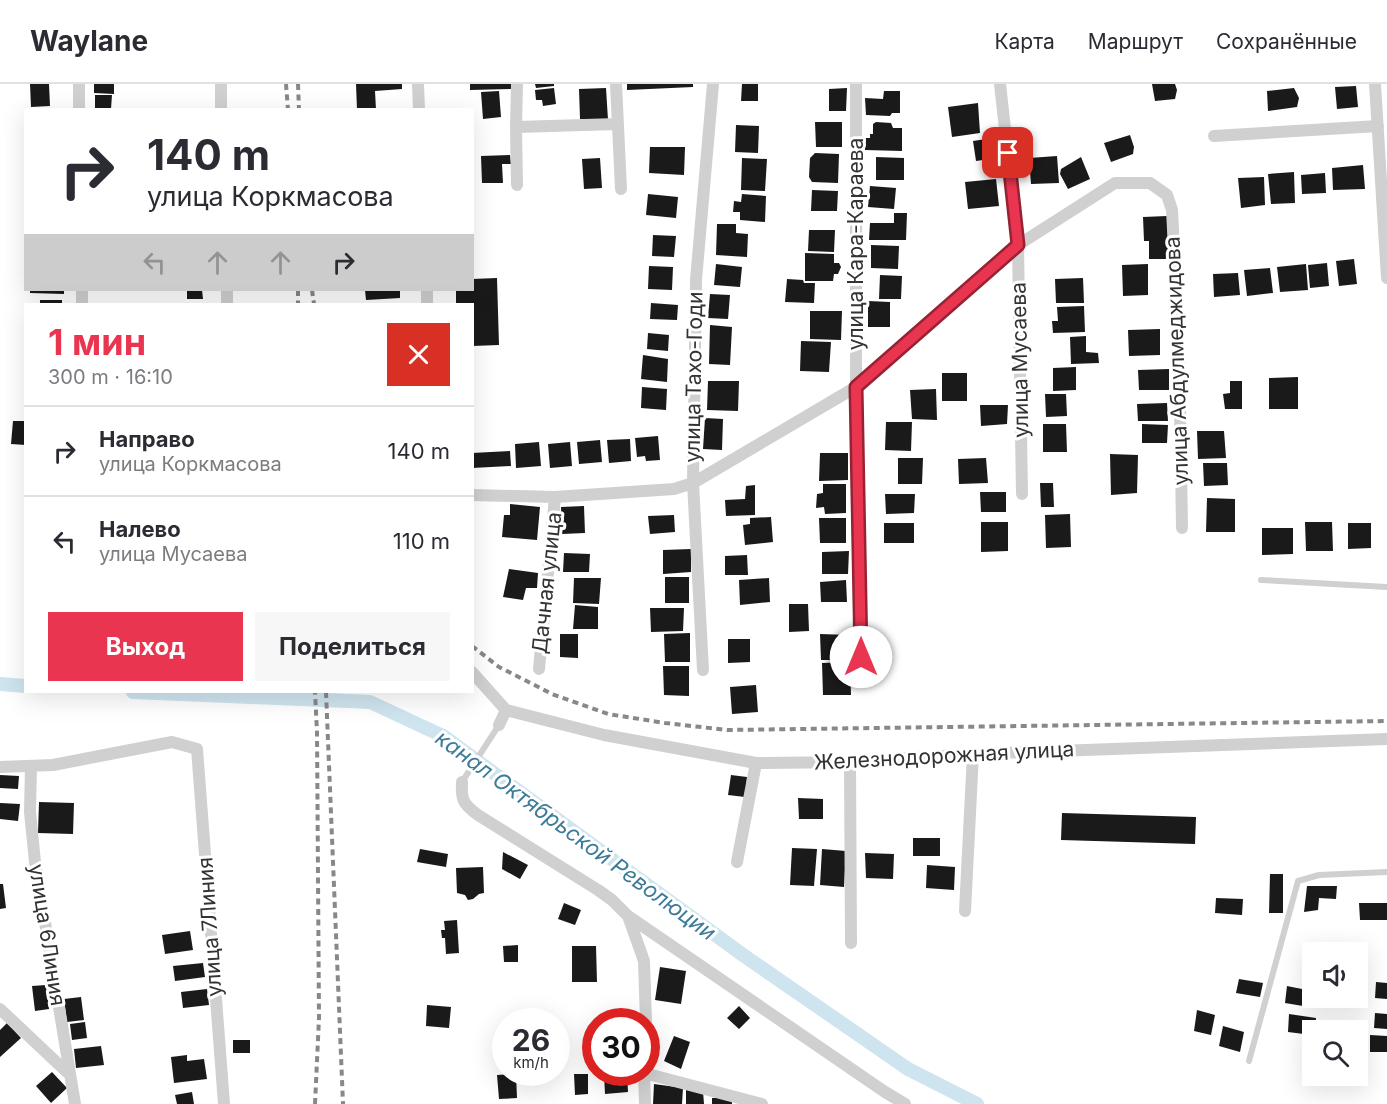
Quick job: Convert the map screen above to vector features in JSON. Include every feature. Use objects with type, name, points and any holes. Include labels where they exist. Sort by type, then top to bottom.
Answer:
[{"type":"street","points":[[79,84],[79,108]]},
{"type":"street","points":[[220,84],[221,108]]},
{"type":"street","points":[[418,84],[419,108]]},
{"type":"street","points":[[517,84],[517,185]]},
{"type":"street","points":[[616,84],[621,189]]},
{"type":"street","name":"улица Тахо-Годи","points":[[703,670],[693,483],[696,280],[713,84]]},
{"type":"street","name":"улица Кара-Караева","points":[[856,84],[856,387],[861,657]]},
{"type":"street","name":"улица Мусаева","points":[[1000,84],[1018,245],[1022,494]]},
{"type":"street","points":[[1375,84],[1381,97],[1378,126],[1387,278]]},
{"type":"street","points":[[516,126],[618,124]]},
{"type":"street","points":[[1214,136],[1378,126]]},
{"type":"street","name":"улица Абдулмеджидова","points":[[1018,245],[1115,183],[1150,183],[1167,195],[1172,210],[1179,344],[1182,528]]},
{"type":"street","points":[[474,495],[555,497],[674,489],[693,483],[856,387],[1018,245]]},
{"type":"street","name":"Дачная улица","points":[[539,669],[555,497]]},
{"type":"street","points":[[474,674],[507,710],[499,725]]},
{"type":"street","name":"Железнодорожная улица","points":[[507,710],[604,735],[756,764],[1387,739]]},
{"type":"street","name":"улица 7Линия","points":[[31,766],[53,765],[172,742],[197,750],[224,1104]]},
{"type":"street","points":[[965,911],[973,754]]},
{"type":"street","points":[[850,762],[851,943]]},
{"type":"street","points":[[737,862],[756,764]]},
{"type":"street","points":[[0,767],[31,766]]},
{"type":"street","name":"улица 6Линия","points":[[31,766],[30,812],[35,862],[75,1104]]},
{"type":"street","points":[[462,782],[461,796],[466,806],[478,815],[598,890],[628,916],[905,1104]]},
{"type":"street","points":[[628,916],[644,961],[646,1008]]},
{"type":"street","points":[[0,1009],[70,1075]]},
{"type":"street","points":[[660,1077],[762,1104]]},
{"type":"street","points":[[644,1086],[645,1104]]},
{"type":"lane","points":[[1261,579],[1387,587]]},
{"type":"lane","points":[[462,782],[499,725]]},
{"type":"lane","points":[[1249,1061],[1298,880],[1319,875],[1387,872]]},
{"type":"building","points":[[30,84],[49,84],[50,106],[31,107]]},
{"type":"building","points":[[94,84],[114,84],[114,94],[94,93]]},
{"type":"building","points":[[356,84],[402,84],[402,89],[375,91],[376,108],[357,108]]},
{"type":"building","points":[[470,84],[513,84],[513,89],[470,90]]},
{"type":"building","points":[[535,84],[554,84],[554,86],[536,88]]},
{"type":"building","points":[[627,84],[693,84],[693,87],[627,90]]},
{"type":"building","points":[[742,84],[758,84],[758,101],[741,101]]},
{"type":"building","points":[[1152,84],[1175,84],[1177,90],[1175,99],[1155,101]]},
{"type":"building","points":[[1356,86],[1358,107],[1337,109],[1335,87]]},
{"type":"building","points":[[554,88],[556,104],[543,106],[542,100],[536,100],[535,90]]},
{"type":"building","points":[[606,88],[608,120],[580,119],[579,89]]},
{"type":"building","points":[[847,88],[846,111],[829,111],[829,89]]},
{"type":"building","points":[[1294,88],[1299,98],[1297,107],[1268,111],[1267,91]]},
{"type":"building","points":[[499,91],[501,117],[483,119],[481,92]]},
{"type":"building","points":[[884,91],[900,91],[900,113],[892,113],[890,116],[866,115],[865,98],[883,99]]},
{"type":"building","points":[[95,95],[112,95],[111,108],[95,108]]},
{"type":"building","points":[[978,103],[980,133],[952,137],[948,107]]},
{"type":"building","points":[[815,122],[842,122],[842,147],[816,147]]},
{"type":"building","points":[[876,122],[891,123],[893,128],[902,128],[902,151],[865,150],[864,138],[870,138],[870,134],[873,134],[873,124]]},
{"type":"building","points":[[736,125],[759,126],[758,153],[735,152]]},
{"type":"building","points":[[1130,135],[1134,147],[1133,154],[1111,162],[1104,143]]},
{"type":"building","points":[[1000,137],[1001,151],[997,158],[976,161],[973,141]]},
{"type":"building","points":[[650,147],[685,147],[684,175],[649,173]]},
{"type":"building","points":[[815,153],[839,154],[838,183],[812,182],[809,177],[810,158]]},
{"type":"building","points":[[510,155],[511,164],[502,164],[503,183],[482,183],[481,156]]},
{"type":"building","points":[[1057,156],[1059,183],[1031,184],[1029,158]]},
{"type":"building","points":[[876,157],[904,158],[904,180],[876,180]]},
{"type":"building","points":[[1081,157],[1090,179],[1068,189],[1060,174],[1061,169]]},
{"type":"building","points":[[600,158],[602,188],[584,189],[582,159]]},
{"type":"building","points":[[742,158],[767,159],[765,191],[741,190]]},
{"type":"building","points":[[1363,165],[1365,189],[1333,190],[1332,168]]},
{"type":"building","points":[[1294,172],[1295,203],[1271,204],[1268,174]]},
{"type":"building","points":[[1325,173],[1326,193],[1302,194],[1301,175]]},
{"type":"building","points":[[1264,177],[1265,205],[1241,208],[1238,178]]},
{"type":"building","points":[[996,179],[999,206],[968,209],[965,182]]},
{"type":"building","points":[[870,186],[896,188],[894,209],[868,207]]},
{"type":"building","points":[[812,190],[838,191],[837,211],[811,211]]},
{"type":"building","points":[[648,194],[678,197],[676,218],[646,215]]},
{"type":"building","points":[[742,194],[766,196],[765,222],[740,220],[740,212],[733,212],[734,201],[741,202]]},
{"type":"building","points":[[894,213],[907,213],[906,240],[869,240],[870,223],[894,223]]},
{"type":"building","points":[[1167,216],[1169,259],[1149,259],[1149,241],[1144,241],[1143,217]]},
{"type":"building","points":[[717,224],[736,224],[736,233],[748,234],[747,257],[716,255]]},
{"type":"building","points":[[809,230],[835,230],[834,252],[808,251]]},
{"type":"building","points":[[653,235],[676,236],[674,257],[652,256]]},
{"type":"building","points":[[871,245],[899,246],[898,269],[871,268]]},
{"type":"building","points":[[805,253],[834,254],[834,263],[839,263],[841,267],[838,274],[834,274],[833,281],[805,281]]},
{"type":"building","points":[[1354,259],[1357,284],[1339,286],[1336,261]]},
{"type":"building","points":[[1327,263],[1329,286],[1310,288],[1308,265]]},
{"type":"building","points":[[716,264],[742,267],[740,287],[714,285]]},
{"type":"building","points":[[1148,264],[1148,295],[1123,296],[1122,265]]},
{"type":"building","points":[[1306,264],[1308,290],[1280,292],[1277,267]]},
{"type":"building","points":[[649,266],[673,267],[672,290],[648,289]]},
{"type":"building","points":[[1270,268],[1273,293],[1247,296],[1244,270]]},
{"type":"building","points":[[1238,273],[1240,295],[1214,297],[1213,274]]},
{"type":"building","points":[[880,275],[902,276],[901,299],[879,299]]},
{"type":"building","points":[[497,278],[499,345],[474,346],[474,303],[456,303],[456,291],[474,291],[474,279]]},
{"type":"building","points":[[1083,278],[1084,303],[1056,303],[1055,279]]},
{"type":"building","points":[[787,279],[815,283],[814,303],[785,302]]},
{"type":"building","points":[[30,291],[64,291],[64,294],[30,293]]},
{"type":"building","points":[[187,291],[202,291],[203,299],[187,299]]},
{"type":"building","points":[[365,291],[400,291],[400,298],[366,300]]},
{"type":"building","points":[[710,294],[730,295],[728,319],[708,318]]},
{"type":"building","points":[[40,300],[62,300],[62,303],[40,303]]},
{"type":"building","points":[[868,301],[890,302],[890,327],[868,327]]},
{"type":"building","points":[[651,303],[678,305],[677,320],[650,319]]},
{"type":"building","points":[[1084,306],[1085,332],[1053,333],[1052,321],[1058,321],[1057,307]]},
{"type":"building","points":[[810,311],[842,311],[841,340],[810,339]]},
{"type":"building","points":[[710,325],[732,327],[730,365],[709,364]]},
{"type":"building","points":[[1160,329],[1160,355],[1129,356],[1128,330]]},
{"type":"building","points":[[648,333],[669,335],[668,351],[647,349]]},
{"type":"building","points":[[1086,336],[1086,352],[1098,353],[1099,363],[1071,364],[1070,337]]},
{"type":"building","points":[[801,341],[831,342],[829,372],[800,371]]},
{"type":"building","points":[[643,355],[668,359],[667,382],[641,379]]},
{"type":"building","points":[[1076,367],[1076,390],[1053,391],[1053,368]]},
{"type":"building","points":[[1169,369],[1169,390],[1139,390],[1138,370]]},
{"type":"building","points":[[942,373],[967,373],[967,401],[942,401]]},
{"type":"building","points":[[1298,377],[1298,409],[1269,409],[1269,378]]},
{"type":"building","points":[[708,381],[739,381],[738,411],[707,410]]},
{"type":"building","points":[[1230,381],[1242,381],[1242,409],[1225,409],[1223,394],[1230,393]]},
{"type":"building","points":[[642,387],[667,389],[666,410],[641,408]]},
{"type":"building","points":[[936,389],[937,420],[912,419],[910,390]]},
{"type":"building","points":[[1045,394],[1066,394],[1067,416],[1046,417]]},
{"type":"building","points":[[1167,403],[1168,421],[1138,421],[1137,404]]},
{"type":"building","points":[[980,405],[1008,405],[1007,424],[981,426]]},
{"type":"building","points":[[705,418],[723,419],[722,450],[703,449]]},
{"type":"building","points":[[13,421],[24,421],[24,445],[11,444]]},
{"type":"building","points":[[886,422],[912,422],[911,451],[885,450]]},
{"type":"building","points":[[1043,424],[1066,424],[1067,452],[1043,452]]},
{"type":"building","points":[[1142,424],[1168,425],[1167,443],[1142,443]]},
{"type":"building","points":[[1197,431],[1224,431],[1226,458],[1198,459]]},
{"type":"building","points":[[658,436],[660,460],[646,461],[645,456],[637,457],[635,438]]},
{"type":"building","points":[[630,439],[631,461],[609,463],[607,440]]},
{"type":"building","points":[[600,440],[602,462],[579,464],[577,442]]},
{"type":"building","points":[[539,442],[541,466],[516,468],[515,444]]},
{"type":"building","points":[[570,442],[572,466],[550,468],[548,444]]},
{"type":"building","points":[[510,451],[511,466],[474,468],[474,453]]},
{"type":"building","points":[[820,453],[848,453],[848,480],[819,481]]},
{"type":"building","points":[[1110,454],[1138,455],[1137,493],[1111,495]]},
{"type":"building","points":[[898,458],[923,458],[922,484],[898,484]]},
{"type":"building","points":[[986,458],[988,483],[959,484],[958,459]]},
{"type":"building","points":[[1203,463],[1227,463],[1228,485],[1204,486]]},
{"type":"building","points":[[1040,483],[1053,483],[1054,507],[1041,507]]},
{"type":"building","points":[[823,484],[846,484],[846,513],[825,514],[824,507],[816,508],[817,494],[823,493]]},
{"type":"building","points":[[755,485],[755,515],[726,516],[725,500],[745,499],[746,486]]},
{"type":"building","points":[[980,492],[1006,492],[1006,512],[981,512]]},
{"type":"building","points":[[885,494],[915,494],[914,513],[886,514]]},
{"type":"building","points":[[1207,498],[1235,499],[1235,532],[1206,532]]},
{"type":"building","points":[[510,504],[540,507],[537,540],[502,537],[504,515],[510,515]]},
{"type":"building","points":[[584,506],[585,533],[562,534],[561,507]]},
{"type":"building","points":[[1070,514],[1071,547],[1046,548],[1045,515]]},
{"type":"building","points":[[674,515],[675,532],[650,534],[648,516]]},
{"type":"building","points":[[771,517],[773,542],[745,545],[743,525],[750,524],[750,518]]},
{"type":"building","points":[[819,518],[846,518],[846,543],[820,543]]},
{"type":"building","points":[[981,522],[1008,522],[1008,551],[981,552]]},
{"type":"building","points":[[1305,522],[1332,522],[1333,551],[1306,551]]},
{"type":"building","points":[[884,523],[914,523],[914,543],[884,543]]},
{"type":"building","points":[[1348,523],[1371,523],[1371,548],[1348,549]]},
{"type":"building","points":[[1262,528],[1293,528],[1293,554],[1262,555]]},
{"type":"building","points":[[691,549],[691,572],[663,574],[663,550]]},
{"type":"building","points":[[849,551],[848,574],[822,574],[822,552]]},
{"type":"building","points":[[564,553],[590,554],[589,572],[563,572]]},
{"type":"building","points":[[747,555],[748,575],[725,575],[725,556]]},
{"type":"building","points":[[509,569],[538,573],[537,588],[526,588],[523,600],[503,597]]},
{"type":"building","points":[[665,577],[689,577],[689,603],[665,603]]},
{"type":"building","points":[[574,578],[601,578],[599,604],[573,603]]},
{"type":"building","points":[[769,578],[770,602],[740,605],[739,580]]},
{"type":"building","points":[[846,580],[847,602],[821,602],[820,582]]},
{"type":"building","points":[[789,604],[808,604],[809,631],[789,632]]},
{"type":"building","points":[[575,605],[598,607],[598,629],[573,629]]},
{"type":"building","points":[[650,608],[684,608],[683,631],[651,632]]},
{"type":"building","points":[[690,633],[690,662],[665,662],[664,634]]},
{"type":"building","points":[[560,634],[578,634],[578,658],[560,657]]},
{"type":"building","points":[[820,634],[850,635],[850,660],[821,660]]},
{"type":"building","points":[[728,639],[750,639],[750,662],[728,663]]},
{"type":"building","points":[[850,662],[851,695],[823,695],[822,663]]},
{"type":"building","points":[[663,666],[689,666],[689,696],[664,695]]},
{"type":"building","points":[[756,685],[758,712],[732,714],[730,687]]},
{"type":"building","points":[[0,775],[19,776],[18,789],[0,788]]},
{"type":"building","points":[[731,775],[747,777],[745,797],[728,795]]},
{"type":"building","points":[[798,798],[823,799],[823,819],[799,819]]},
{"type":"building","points":[[39,802],[74,803],[73,834],[38,833]]},
{"type":"building","points":[[0,803],[20,804],[18,821],[0,819]]},
{"type":"building","points":[[1062,813],[1196,817],[1195,844],[1061,840]]},
{"type":"building","points":[[913,838],[940,838],[940,856],[913,856]]},
{"type":"building","points":[[792,848],[817,849],[814,886],[790,885]]},
{"type":"building","points":[[420,849],[448,854],[446,867],[417,862]]},
{"type":"building","points":[[822,849],[846,851],[844,887],[820,885]]},
{"type":"building","points":[[503,852],[528,865],[520,879],[502,869]]},
{"type":"building","points":[[865,853],[894,854],[893,879],[866,878]]},
{"type":"building","points":[[927,865],[955,867],[954,890],[926,888]]},
{"type":"building","points":[[483,867],[484,893],[468,900],[465,895],[457,893],[456,868]]},
{"type":"building","points":[[1270,874],[1283,874],[1283,913],[1269,913]]},
{"type":"building","points":[[0,884],[3,884],[6,908],[0,909]]},
{"type":"building","points":[[1307,886],[1337,886],[1336,899],[1319,898],[1318,910],[1304,912]]},
{"type":"building","points":[[1216,898],[1243,899],[1242,915],[1215,913]]},
{"type":"building","points":[[564,903],[581,910],[575,925],[558,919]]},
{"type":"building","points":[[1359,903],[1387,903],[1387,920],[1360,920]]},
{"type":"building","points":[[457,920],[459,953],[446,954],[445,938],[442,938],[441,930],[445,930],[444,921]]},
{"type":"building","points":[[190,931],[193,950],[165,954],[162,935]]},
{"type":"building","points":[[518,945],[518,962],[504,962],[503,946]]},
{"type":"building","points":[[572,946],[596,946],[597,982],[572,982]]},
{"type":"building","points":[[203,963],[205,977],[175,981],[173,966]]},
{"type":"building","points":[[660,967],[686,971],[681,1004],[655,1000]]},
{"type":"building","points":[[1239,979],[1263,983],[1260,997],[1236,993]]},
{"type":"building","points":[[1376,982],[1387,983],[1387,999],[1375,998]]},
{"type":"building","points":[[46,985],[49,1009],[35,1011],[32,986]]},
{"type":"building","points":[[1287,986],[1302,989],[1302,1006],[1285,1003]]},
{"type":"building","points":[[207,989],[209,1005],[183,1008],[181,992]]},
{"type":"building","points":[[81,997],[84,1020],[67,1022],[64,999]]},
{"type":"building","points":[[427,1005],[451,1007],[449,1028],[426,1026]]},
{"type":"building","points":[[739,1006],[750,1018],[739,1029],[727,1018]]},
{"type":"building","points":[[1197,1010],[1215,1015],[1211,1035],[1194,1031]]},
{"type":"building","points":[[1375,1013],[1387,1014],[1387,1029],[1374,1028]]},
{"type":"building","points":[[1289,1014],[1316,1018],[1316,1020],[1302,1020],[1302,1034],[1288,1032]]},
{"type":"building","points":[[85,1022],[87,1038],[72,1040],[70,1024]]},
{"type":"building","points":[[7,1023],[21,1038],[0,1057],[0,1030]]},
{"type":"building","points":[[1223,1026],[1244,1032],[1240,1052],[1219,1046]]},
{"type":"building","points":[[1370,1035],[1387,1036],[1387,1052],[1370,1052]]},
{"type":"building","points":[[674,1036],[690,1042],[681,1069],[664,1061]]},
{"type":"building","points":[[233,1040],[250,1040],[250,1053],[233,1053]]},
{"type":"building","points":[[101,1046],[104,1065],[76,1068],[74,1049]]},
{"type":"building","points":[[187,1055],[187,1061],[204,1059],[207,1079],[174,1083],[171,1057]]},
{"type":"building","points":[[52,1072],[67,1088],[51,1103],[36,1086]]},
{"type":"building","points":[[574,1074],[582,1074],[582,1086],[588,1086],[588,1094],[575,1095]]},
{"type":"building","points":[[498,1086],[516,1086],[517,1098],[499,1099]]},
{"type":"building","points":[[605,1086],[628,1086],[628,1092],[605,1094]]},
{"type":"building","points":[[654,1086],[683,1088],[682,1104],[653,1104]]},
{"type":"building","points":[[686,1089],[703,1091],[704,1104],[686,1104]]},
{"type":"building","points":[[192,1092],[194,1104],[177,1104],[175,1095]]},
{"type":"building","points":[[712,1098],[726,1098],[732,1100],[732,1104],[712,1104]]},
{"type":"waterway","name":"канал Октябрьской Революции","points":[[0,684],[24,686]]},
{"type":"waterway","name":"канал Октябрьской Революции","points":[[157,693],[370,702],[443,736],[743,955],[908,1069],[977,1104]]},
{"type":"railway","points":[[286,84],[288,108]]},
{"type":"railway","points":[[298,84],[299,108]]},
{"type":"railway","points":[[298,291],[298,303]]},
{"type":"railway","points":[[312,291],[314,303]]},
{"type":"railway","points":[[474,648],[499,667],[552,694],[608,714],[727,730],[1387,721]]},
{"type":"railway","points":[[315,693],[319,1018],[315,1104]]},
{"type":"railway","points":[[326,693],[343,1104]]},
{"type":"route","points":[[861,657],[856,387],[1018,245],[1008,153]]}]
